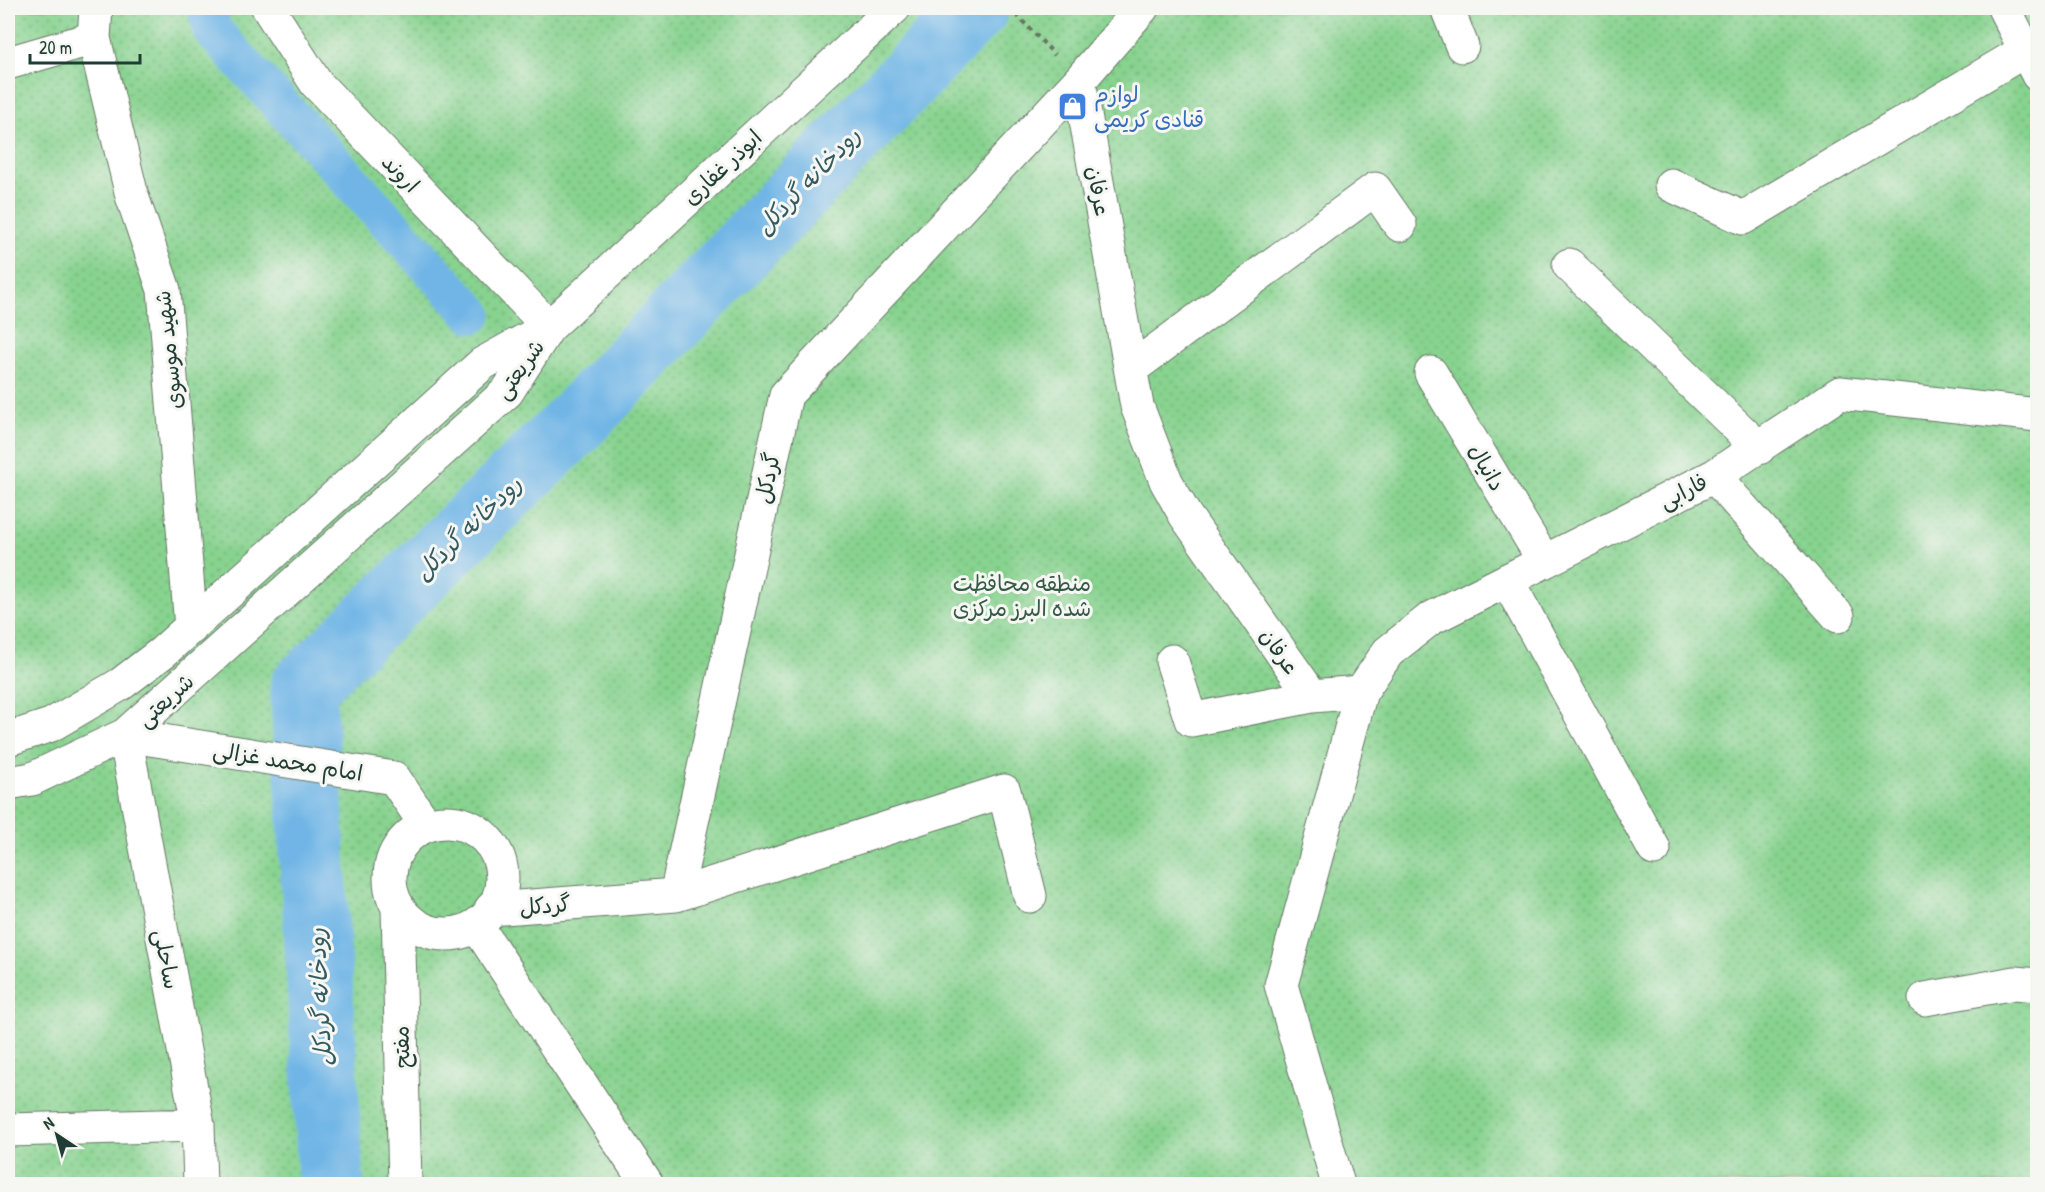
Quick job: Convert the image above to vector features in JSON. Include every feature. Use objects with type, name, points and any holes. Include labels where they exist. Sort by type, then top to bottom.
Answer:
[{"type":"street","name":"اروند","points":[[268,8],[316,83],[549,327]]},
{"type":"street","name":"ابوذر غفاری","points":[[549,327],[894,8]]},
{"type":"street","name":"گردکل","points":[[484,918],[676,896],[786,395],[1079,81],[1142,8]]},
{"type":"street","points":[[1447,8],[1462,46]]},
{"type":"street","points":[[1671,185],[1743,218],[2032,62],[2004,8]]},
{"type":"street","points":[[8,63],[95,23]]},
{"type":"street","name":"شهید موسوی","points":[[95,23],[132,196],[164,290],[191,628]]},
{"type":"street","name":"عرفان","points":[[1079,81],[1137,405],[1166,481],[1185,515],[1312,696],[1361,692]]},
{"type":"street","points":[[1131,369],[1375,189],[1400,225]]},
{"type":"street","points":[[1569,265],[1759,448]]},
{"type":"street","name":"شریعتی","points":[[8,739],[51,725],[121,684],[191,628],[482,364],[549,327]]},
{"type":"street","name":"شریعتی","points":[[8,783],[33,779],[125,735],[507,392],[549,327]]},
{"type":"street","name":"دانیال","points":[[1431,373],[1544,561]]},
{"type":"street","name":"فارابی","points":[[1361,692],[1388,652],[1430,619],[1714,476],[1840,393],[2037,415]]},
{"type":"street","points":[[1714,476],[1838,616]]},
{"type":"street","points":[[1507,580],[1654,849]]},
{"type":"street","points":[[1172,661],[1191,720],[1312,696]]},
{"type":"street","points":[[1338,1185],[1281,985],[1361,692]]},
{"type":"street","name":"امام محمد غزالی","points":[[125,735],[394,778],[426,825]]},
{"type":"street","name":"ساحلی","points":[[125,735],[198,1125],[201,1185]]},
{"type":"street","points":[[676,896],[1004,791],[1030,896]]},
{"type":"street","points":[[447,821],[467,826],[485,837],[497,854],[502,874],[500,895],[484,918],[461,933],[444,935],[427,931],[410,922],[398,909],[390,890],[390,870],[395,851],[409,836],[426,825],[447,821]]},
{"type":"street","name":"مفتح","points":[[398,909],[405,1185]]},
{"type":"street","points":[[484,918],[647,1185]]},
{"type":"street","points":[[1925,999],[2015,983],[2037,985]]},
{"type":"street","points":[[8,1130],[198,1125]]},
{"type":"path","points":[[1010,8],[1079,81]]},
{"type":"green space","name":"منطقه محافظت شده البرز مرکزی","points":[[8,8],[2037,8],[2037,1184],[8,1184]]},
{"type":"waterway","points":[[207,8],[212,30],[473,314]]},
{"type":"waterway","name":"رودخانه گردکل","points":[[331,1184],[303,687],[573,425],[976,8]]},
{"type":"place","name":"لوازم قنادی کریمی","points":[[1073,107]]}]
